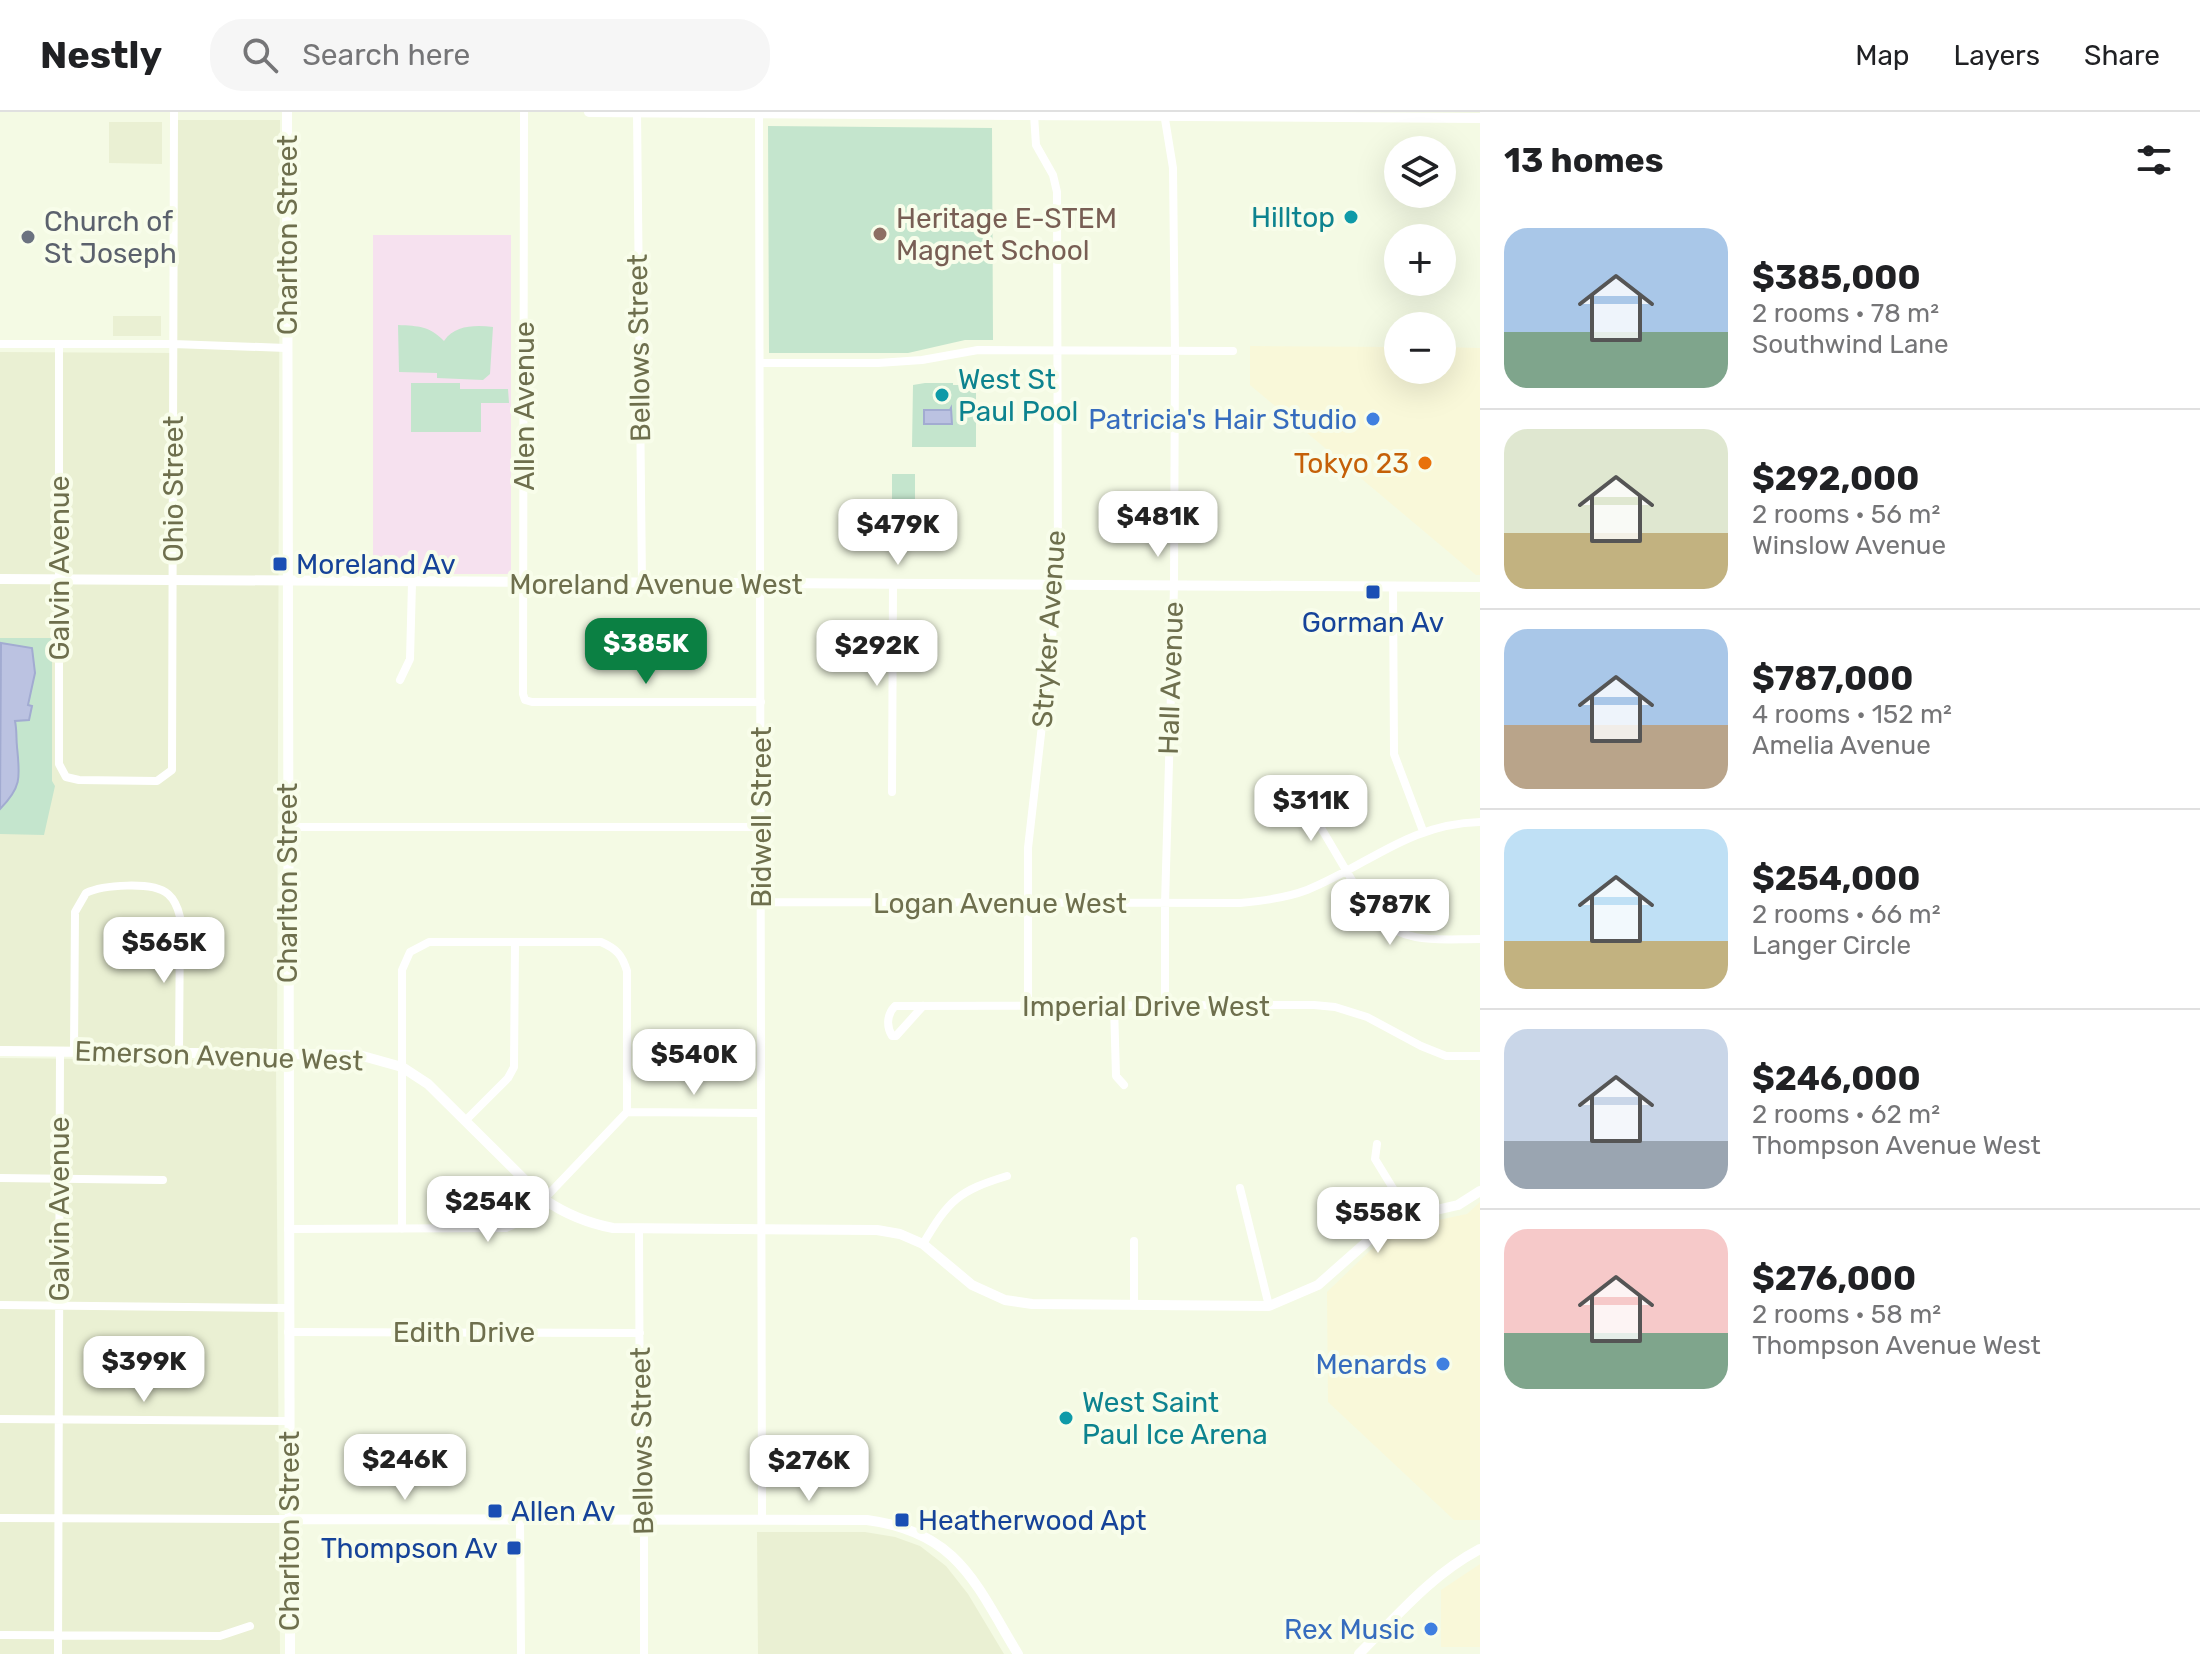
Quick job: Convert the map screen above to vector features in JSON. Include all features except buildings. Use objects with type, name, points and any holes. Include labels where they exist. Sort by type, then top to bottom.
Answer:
[{"type":"street","name":"Ohio Street","points":[[79,780],[157,781],[172,770],[174,112]]},
{"type":"street","name":"Charlton Street","points":[[287,112],[290,1654]]},
{"type":"street","name":"Allen Avenue","points":[[524,112],[525,700],[761,702]]},
{"type":"street","points":[[589,112],[1436,115],[1480,118]]},
{"type":"street","name":"Bellows Street","points":[[637,112],[642,584]]},
{"type":"street","name":"Bidwell Street","points":[[759,113],[762,1520]]},
{"type":"street","name":"Stryker Avenue","points":[[1028,1006],[1028,848],[1058,585],[1057,192],[1053,175],[1036,145],[1034,114]]},
{"type":"street","name":"Hall Avenue","points":[[1164,114],[1173,168],[1175,351],[1174,586],[1165,1005]]},
{"type":"street","points":[[0,344],[173,344],[286,348]]},
{"type":"street","name":"Galvin Avenue","points":[[59,344],[59,764],[66,777],[79,780]]},
{"type":"street","points":[[760,363],[878,363],[922,360],[978,350],[1233,351]]},
{"type":"street","name":"Moreland Avenue West","points":[[0,579],[1480,587]]},
{"type":"street","points":[[400,680],[410,659],[412,583]]},
{"type":"street","points":[[892,792],[893,584]]},
{"type":"street","points":[[1393,587],[1394,754],[1423,831]]},
{"type":"street","points":[[1304,799],[1373,916],[1388,928],[1405,937],[1480,939]]},
{"type":"street","name":"Logan Avenue West","points":[[761,902],[1165,904],[1268,901],[1306,890],[1423,831],[1480,822]]},
{"type":"street","points":[[287,827],[761,827]]},
{"type":"street","points":[[74,1051],[75,912],[86,893],[106,886],[157,888],[168,894],[177,906],[180,917],[179,1053]]},
{"type":"street","points":[[288,1229],[402,1229],[506,1228],[524,1220],[627,1112],[627,971],[622,956],[613,947],[601,942],[429,942],[410,952],[402,970],[402,1229]]},
{"type":"street","points":[[465,1121],[508,1078],[514,1067],[515,942]]},
{"type":"street","points":[[1114,1005],[1116,1076],[1124,1085]]},
{"type":"street","name":"Imperial Drive West","points":[[923,1006],[896,1036],[892,1036],[889,1011],[895,1006],[1314,1005],[1335,1007],[1367,1017],[1446,1056],[1480,1056]]},
{"type":"street","name":"Emerson Avenue West","points":[[0,1051],[359,1055],[402,1067],[428,1084],[545,1200],[589,1224],[639,1229],[877,1230],[900,1234],[923,1244],[972,1285],[1005,1300],[1032,1304],[1269,1306]]},
{"type":"street","name":"Galvin Avenue","points":[[58,1654],[60,1052]]},
{"type":"street","points":[[627,1112],[761,1113]]},
{"type":"street","points":[[1377,1144],[1375,1159],[1410,1216]]},
{"type":"street","points":[[923,1244],[941,1213],[956,1197],[977,1185],[1007,1176]]},
{"type":"street","points":[[0,1178],[163,1180]]},
{"type":"street","points":[[1240,1188],[1269,1306],[1318,1285],[1378,1232],[1410,1216],[1458,1205],[1480,1191]]},
{"type":"street","name":"Bellows Street","points":[[639,1229],[644,1654]]},
{"type":"street","points":[[1134,1241],[1134,1305]]},
{"type":"street","points":[[0,1305],[288,1308]]},
{"type":"street","name":"Edith Drive","points":[[288,1332],[640,1333]]},
{"type":"street","points":[[0,1419],[289,1421]]},
{"type":"street","points":[[0,1518],[867,1520],[918,1532],[946,1549],[966,1570],[1018,1654]]},
{"type":"street","points":[[520,1520],[521,1654]]},
{"type":"street","points":[[1359,1654],[1433,1580],[1480,1549]]},
{"type":"street","points":[[0,1635],[220,1636],[250,1626]]},
{"type":"shaded area","points":[[177,120],[280,120],[277,1049],[0,1046],[0,352],[177,353]]},
{"type":"shaded area","points":[[109,122],[162,122],[162,164],[109,163]]},
{"type":"shaded area","name":"Heritage E-STEM Magnet School","points":[[768,126],[992,128],[993,340],[965,340],[908,353],[769,353]]},
{"type":"shaded area","points":[[373,235],[511,235],[511,574],[373,574]]},
{"type":"shaded area","points":[[113,316],[161,316],[161,336],[113,336]]},
{"type":"shaded area","points":[[398,325],[423,328],[444,341],[460,329],[493,327],[490,374],[483,380],[437,378],[437,373],[399,372]]},
{"type":"shaded area","points":[[1250,346],[1384,347],[1384,384],[1456,384],[1456,347],[1480,348],[1480,575],[1476,575],[1250,385]]},
{"type":"shaded area","points":[[411,383],[460,383],[460,389],[508,389],[509,403],[481,403],[481,432],[411,432]]},
{"type":"shaded area","points":[[953,383],[964,385],[965,390],[976,390],[976,447],[912,447],[913,385]]},
{"type":"shaded area","points":[[892,474],[915,474],[915,503],[892,503]]},
{"type":"shaded area","points":[[0,638],[52,638],[52,781],[55,786],[44,835],[0,834]]},
{"type":"shaded area","points":[[0,1058],[276,1061],[280,1654],[0,1654]]},
{"type":"shaded area","points":[[1480,1202],[1480,1520],[1454,1520],[1328,1402],[1327,1292],[1378,1243],[1400,1228],[1467,1214]]},
{"type":"shaded area","points":[[757,1532],[865,1532],[895,1537],[920,1546],[946,1566],[968,1594],[1004,1654],[758,1654]]},
{"type":"shaded area","points":[[1480,1564],[1480,1647],[1441,1647],[1441,1590]]},
{"type":"water","points":[[951,408],[952,424],[924,424],[924,410]]},
{"type":"water","points":[[1,643],[32,648],[35,673],[28,705],[32,706],[29,720],[15,721],[18,781],[0,809]]},
{"type":"place","name":"Hilltop","points":[[1351,217]]},
{"type":"place","name":"Heritage E-STEM Magnet School","points":[[880,234]]},
{"type":"place","name":"Church of St Joseph","points":[[28,237]]},
{"type":"place","name":"West St Paul Pool","points":[[942,395]]},
{"type":"place","name":"Patricia's Hair Studio","points":[[1373,419]]},
{"type":"place","name":"Tokyo 23","points":[[1425,463]]},
{"type":"place","name":"Moreland Av","points":[[280,564]]},
{"type":"place","name":"Gorman Av","points":[[1373,592]]},
{"type":"place","name":"Menards","points":[[1443,1364]]},
{"type":"place","name":"West Saint Paul Ice Arena","points":[[1066,1418]]},
{"type":"place","name":"Allen Av","points":[[495,1511]]},
{"type":"place","name":"Heatherwood Apt","points":[[902,1520]]},
{"type":"place","name":"Thompson Av","points":[[514,1548]]},
{"type":"place","name":"Rex Music","points":[[1431,1629]]}]
